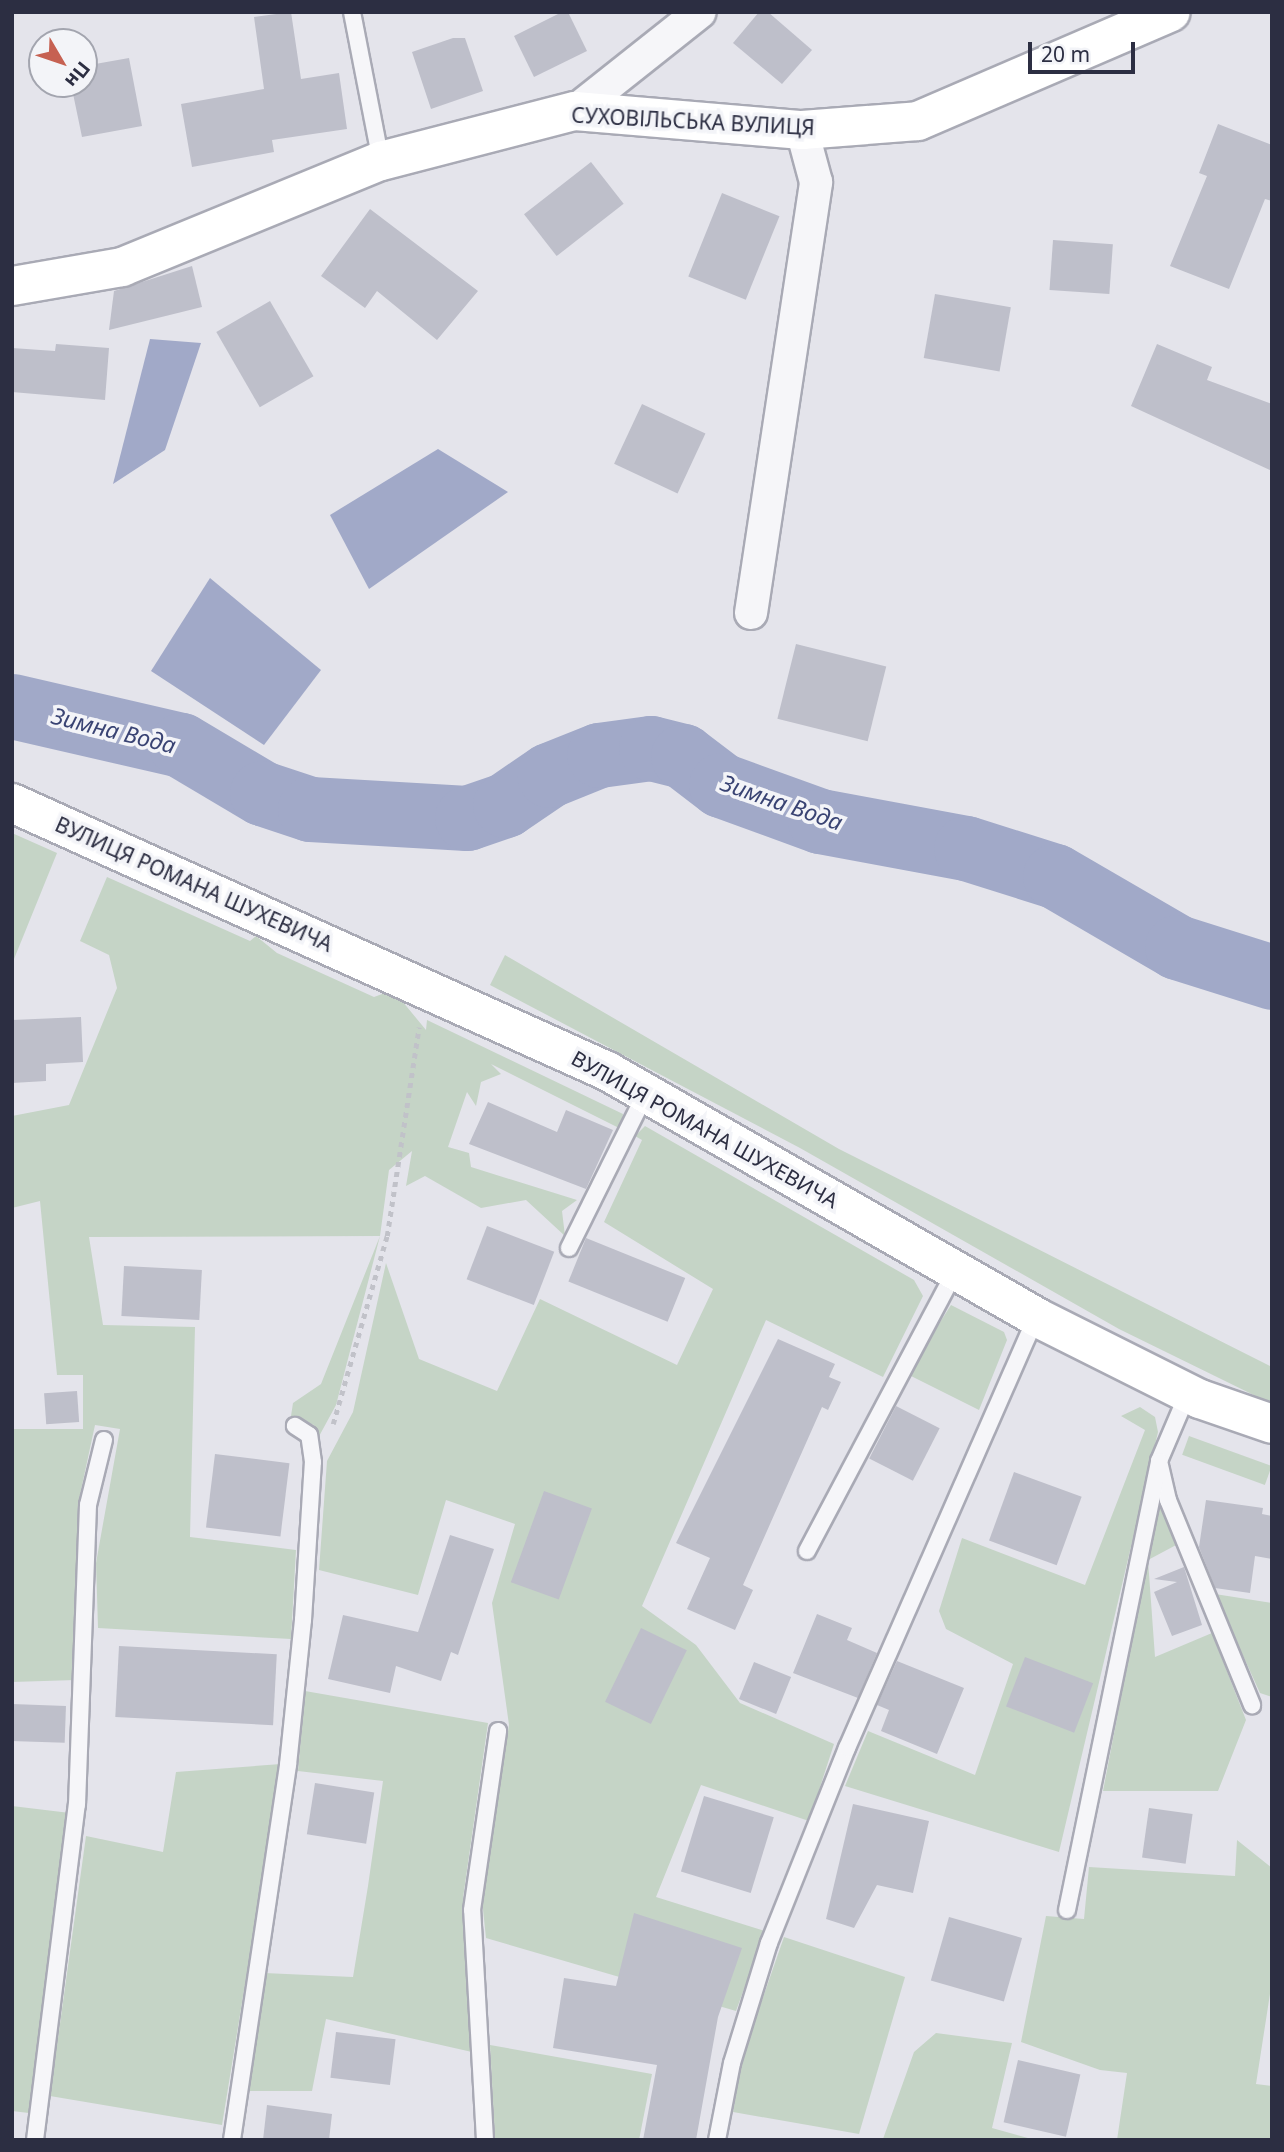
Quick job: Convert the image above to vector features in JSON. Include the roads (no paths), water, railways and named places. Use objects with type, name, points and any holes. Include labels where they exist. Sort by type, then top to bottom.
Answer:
[{"type":"main road","name":"СУХОВІЛЬСЬКА ВУЛИЦЯ","points":[[12,286],[122,267],[381,161],[575,111],[802,130],[919,121],[1171,12]]},
{"type":"main road","name":"ВУЛИЦЯ РОМАНА ШУХЕВИЧА","points":[[12,803],[191,880],[646,1093],[1036,1317],[1188,1393],[1272,1424]]},
{"type":"street","points":[[575,111],[700,12]]},
{"type":"street","points":[[751,613],[816,182],[802,130]]},
{"type":"lane","points":[[352,12],[381,161]]},
{"type":"lane","points":[[569,1248],[646,1093]]},
{"type":"lane","points":[[807,1551],[956,1270]]},
{"type":"lane","points":[[717,2140],[732,2063],[769,1943],[847,1748],[1036,1317]]},
{"type":"lane","points":[[1066,1910],[1159,1461],[1188,1393]]},
{"type":"lane","points":[[232,2140],[288,1765],[313,1462],[309,1435],[295,1426]]},
{"type":"lane","points":[[35,2140],[77,1804],[88,1505],[104,1440]]},
{"type":"lane","points":[[1159,1461],[1168,1500],[1252,1705]]},
{"type":"lane","points":[[485,2140],[472,1910],[498,1731]]},
{"type":"water","points":[[150,339],[201,343],[165,450],[113,484]]},
{"type":"water","points":[[438,449],[508,492],[369,589],[330,515]]},
{"type":"water","points":[[210,578],[321,670],[264,745],[151,671]]},
{"type":"waterway","name":"Зимна Вода","points":[[12,706],[181,745],[262,793],[310,809],[467,818],[505,805],[549,775],[599,755],[651,748],[683,756],[721,785],[820,821],[966,848],[1055,876],[1177,947],[1272,977]]}]
